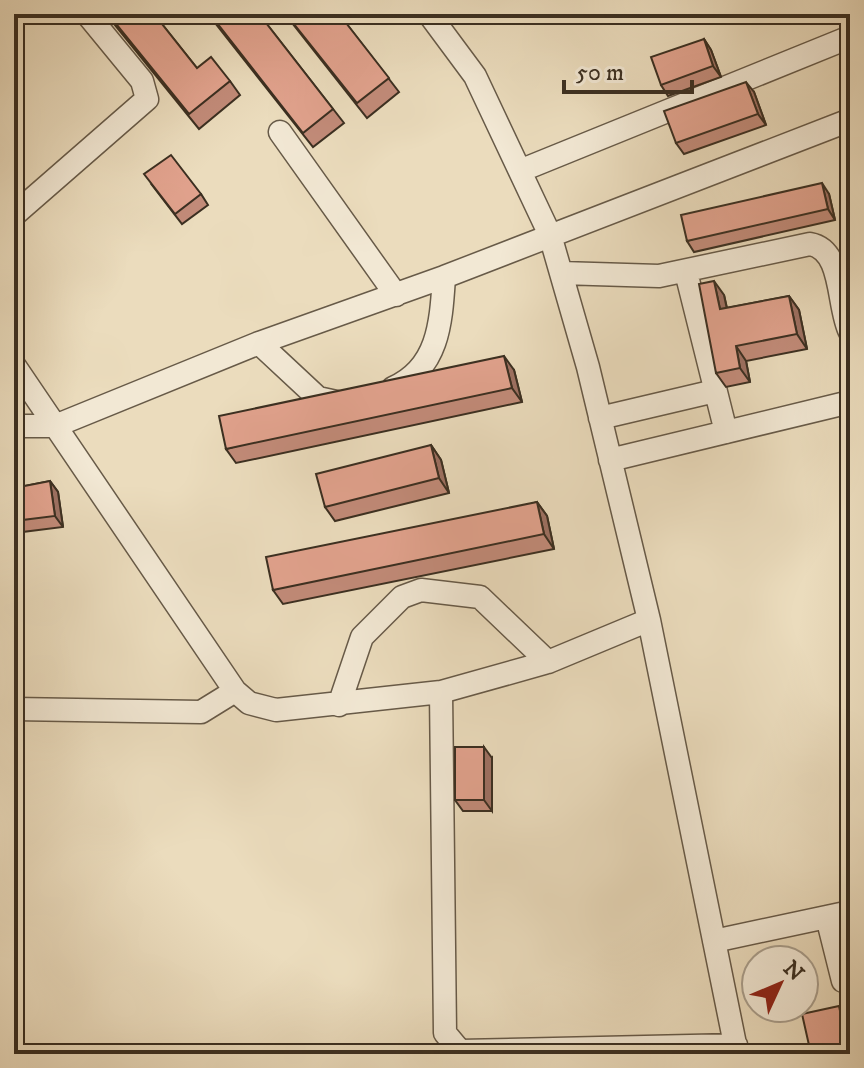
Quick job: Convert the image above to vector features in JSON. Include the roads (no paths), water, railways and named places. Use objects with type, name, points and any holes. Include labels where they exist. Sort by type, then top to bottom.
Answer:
[{"type":"lane","points":[[14,215],[147,99],[142,81],[87,14]]},
{"type":"lane","points":[[429,14],[475,76],[522,170],[550,235],[600,418],[649,620],[736,1049],[460,1051],[444,1043],[441,692]]},
{"type":"lane","points":[[522,170],[850,37]]},
{"type":"lane","points":[[14,426],[55,426],[259,343],[444,277],[850,120]]},
{"type":"lane","points":[[280,132],[396,295]]},
{"type":"lane","points":[[561,273],[649,276],[686,272],[810,244],[825,250],[843,277],[850,332]]},
{"type":"lane","points":[[686,272],[726,432]]},
{"type":"lane","points":[[259,343],[318,398],[340,403],[371,396],[404,383],[423,368],[441,329],[444,277]]},
{"type":"lane","points":[[14,365],[235,691],[262,709],[339,705],[441,692],[548,662],[649,620]]},
{"type":"lane","points":[[600,418],[715,391]]},
{"type":"lane","points":[[610,460],[850,402]]},
{"type":"lane","points":[[339,705],[362,637],[402,597],[421,590],[480,597],[548,662]]},
{"type":"lane","points":[[14,709],[201,712],[235,691]]},
{"type":"lane","points":[[714,941],[850,912]]},
{"type":"lane","points":[[827,917],[843,981],[850,980]]}]
